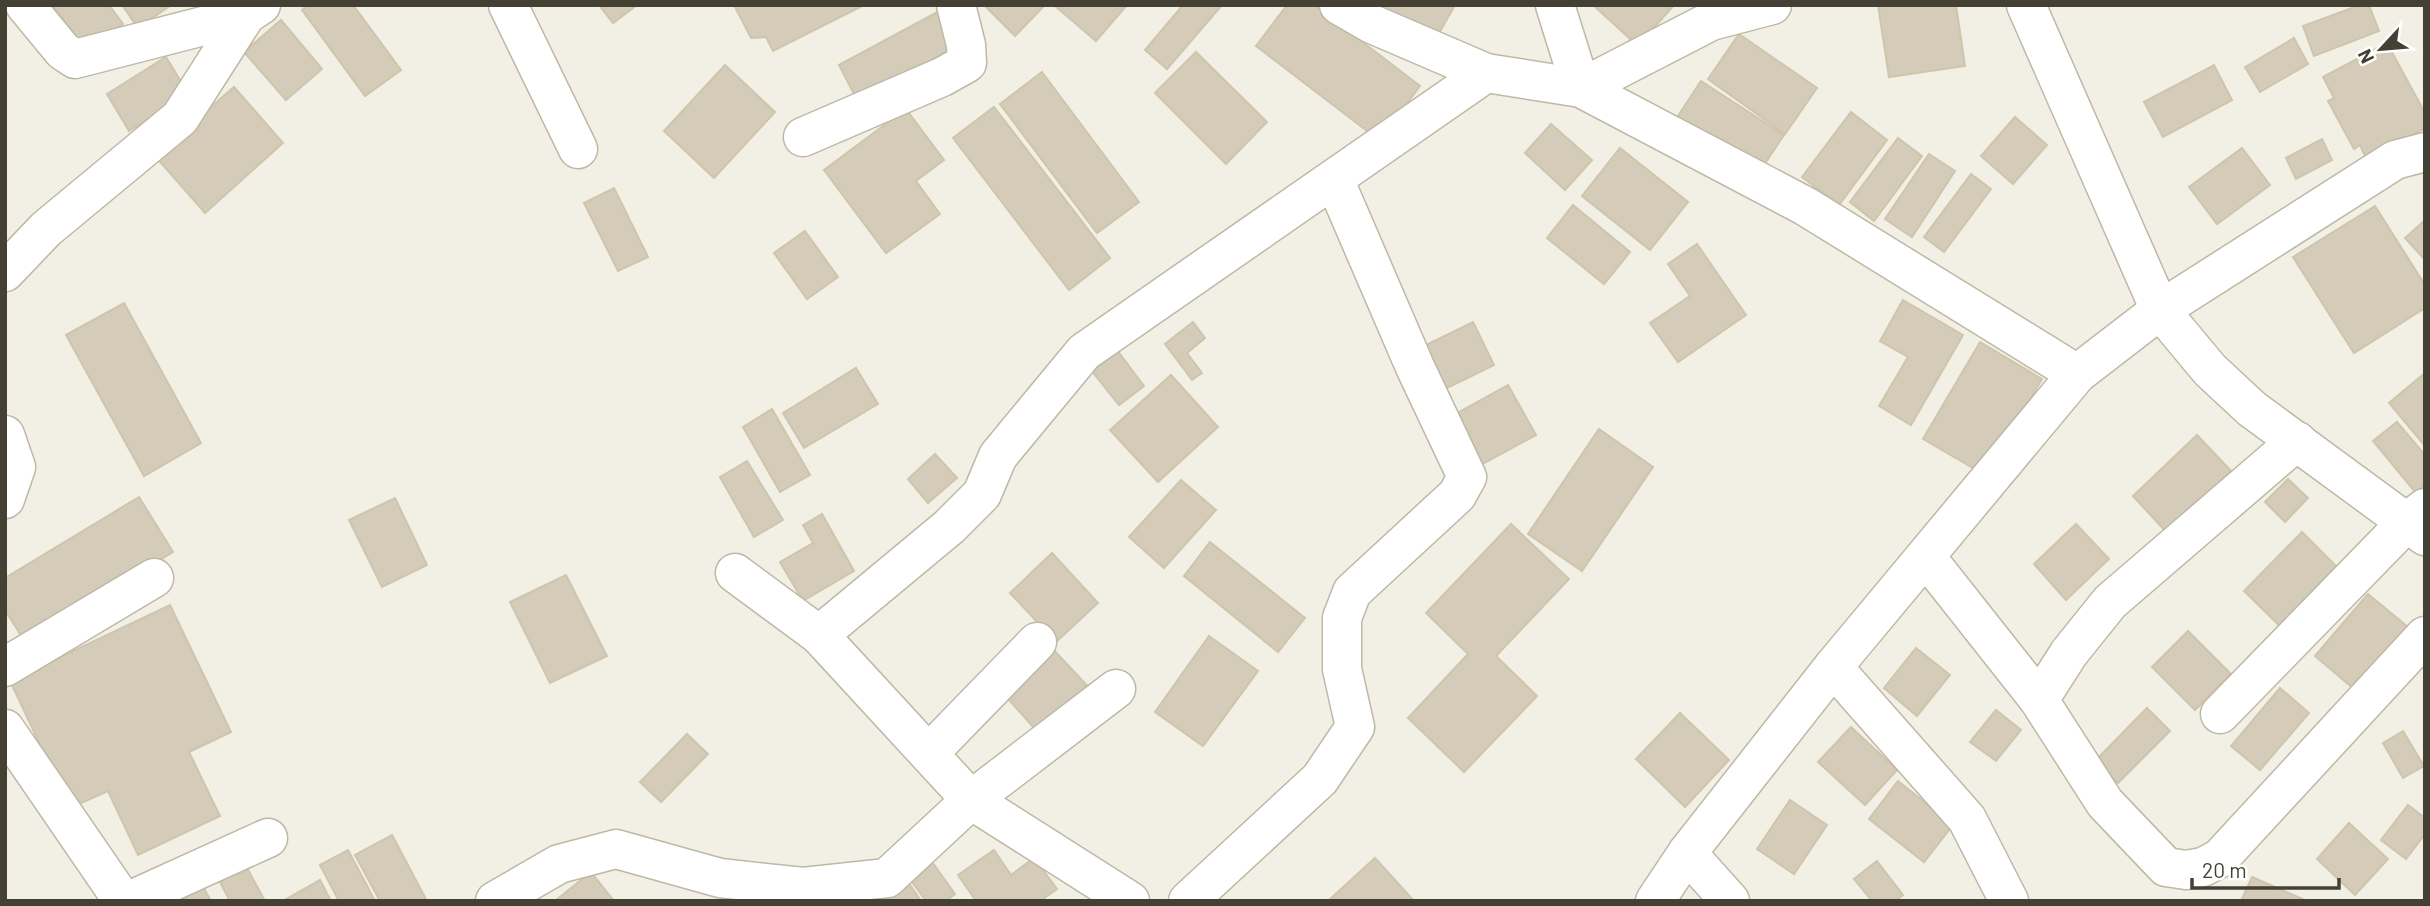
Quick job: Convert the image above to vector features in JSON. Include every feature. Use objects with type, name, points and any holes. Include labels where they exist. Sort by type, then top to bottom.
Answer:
[{"type":"street","points":[[25,5],[63,51],[75,59],[253,10]]},
{"type":"street","points":[[508,5],[578,149]]},
{"type":"street","points":[[803,137],[943,77],[967,64],[967,45],[956,5]]},
{"type":"street","points":[[1339,5],[1372,24],[1486,73],[1581,88],[1805,206],[2077,374]]},
{"type":"street","points":[[1555,5],[1581,88]]},
{"type":"street","points":[[1581,88],[1711,21],[1772,5]]},
{"type":"street","points":[[2026,5],[2160,310],[2210,370],[2252,409],[2419,522],[2220,714]]},
{"type":"street","points":[[5,272],[46,229],[180,118],[253,10]]},
{"type":"street","points":[[820,635],[949,527],[982,494],[998,456],[1084,352],[1486,73]]},
{"type":"street","points":[[1655,901],[1687,853],[1833,667],[2077,374],[2160,310],[2395,160],[2425,152]]},
{"type":"street","points":[[1188,901],[1320,779],[1355,727],[1342,669],[1342,618],[1352,592],[1457,495],[1466,477],[1415,368],[1334,178]]},
{"type":"street","points":[[5,435],[16,467],[5,499]]},
{"type":"street","points":[[2039,700],[2069,653],[2110,602],[2297,441]]},
{"type":"street","points":[[1926,557],[2039,700],[2105,803],[2166,867],[2186,870],[2203,867],[2220,858],[2425,636]]},
{"type":"street","points":[[734,573],[820,635],[971,800],[1130,901]]},
{"type":"street","points":[[5,667],[154,578]]},
{"type":"street","points":[[929,753],[1037,642]]},
{"type":"street","points":[[1833,667],[1967,819],[2009,901]]},
{"type":"street","points":[[495,901],[559,863],[616,849],[720,878],[803,887],[887,878],[971,800],[1115,688]]},
{"type":"street","points":[[5,729],[123,901]]},
{"type":"street","points":[[130,901],[268,838]]},
{"type":"street","points":[[1687,853],[1730,901]]},
{"type":"building","points":[[53,5],[109,5],[123,24],[85,51]]},
{"type":"building","points":[[122,5],[171,5],[138,28]]},
{"type":"building","points":[[308,5],[353,5],[401,70],[365,96],[302,10]]},
{"type":"building","points":[[599,5],[637,5],[613,23]]},
{"type":"building","points":[[734,5],[864,5],[773,51],[766,37],[751,38]]},
{"type":"building","points":[[984,5],[1045,5],[1015,36]]},
{"type":"building","points":[[1054,5],[1127,5],[1096,41]]},
{"type":"building","points":[[1183,5],[1222,5],[1167,69],[1145,50]]},
{"type":"building","points":[[1287,5],[1314,5],[1420,86],[1379,140],[1256,46]]},
{"type":"building","points":[[1368,5],[1455,5],[1434,42]]},
{"type":"building","points":[[1593,5],[1674,5],[1638,46]]},
{"type":"building","points":[[1878,5],[1956,5],[1965,66],[1889,77]]},
{"type":"building","points":[[2360,5],[2369,5],[2379,31],[2314,56],[2303,26]]},
{"type":"building","points":[[941,10],[962,48],[859,104],[839,65]]},
{"type":"building","points":[[281,20],[322,69],[286,100],[244,52]]},
{"type":"building","points":[[1739,34],[1817,88],[1785,134],[1708,79]]},
{"type":"building","points":[[2294,38],[2308,64],[2260,92],[2245,67]]},
{"type":"building","points":[[2387,43],[2425,113],[2425,128],[2367,160],[2360,145],[2354,149],[2328,101],[2334,98],[2323,77]]},
{"type":"building","points":[[1196,52],[1267,122],[1226,164],[1155,93]]},
{"type":"building","points":[[166,57],[188,93],[129,131],[107,94]]},
{"type":"building","points":[[725,65],[775,112],[714,178],[664,131]]},
{"type":"building","points":[[2214,65],[2232,100],[2163,137],[2144,102]]},
{"type":"building","points":[[1042,72],[1139,202],[1097,233],[1000,104]]},
{"type":"building","points":[[1701,81],[1784,135],[1758,174],[1676,119]]},
{"type":"building","points":[[234,87],[283,143],[205,213],[155,156]]},
{"type":"building","points":[[994,107],[1110,258],[1069,290],[953,138]]},
{"type":"building","points":[[906,109],[944,160],[916,181],[940,214],[886,253],[824,170]]},
{"type":"building","points":[[1851,112],[1887,140],[1839,205],[1802,177]]},
{"type":"building","points":[[2015,117],[2047,145],[2013,184],[1981,156]]},
{"type":"building","points":[[1551,124],[1592,160],[1565,190],[1525,153]]},
{"type":"building","points":[[1898,138],[1922,156],[1874,221],[1850,202]]},
{"type":"building","points":[[2322,139],[2332,160],[2296,179],[2286,158]]},
{"type":"building","points":[[1620,148],[1688,202],[1650,250],[1582,196]]},
{"type":"building","points":[[2242,148],[2270,185],[2217,224],[2189,187]]},
{"type":"building","points":[[1929,154],[1955,171],[1912,237],[1885,219]]},
{"type":"building","points":[[1971,174],[1991,189],[1944,252],[1924,237]]},
{"type":"building","points":[[614,188],[648,257],[618,271],[584,203]]},
{"type":"building","points":[[1573,205],[1630,252],[1604,284],[1547,238]]},
{"type":"building","points":[[2375,206],[2425,285],[2425,308],[2354,353],[2293,257]]},
{"type":"building","points":[[2425,220],[2425,260],[2405,238]]},
{"type":"building","points":[[805,231],[838,277],[807,299],[774,253]]},
{"type":"building","points":[[1697,244],[1746,315],[1678,362],[1650,323],[1690,296],[1668,264]]},
{"type":"building","points":[[1903,300],[1963,335],[1911,425],[1879,406],[1908,357],[1880,341]]},
{"type":"building","points":[[124,303],[201,443],[144,476],[66,335]]},
{"type":"building","points":[[1193,322],[1205,338],[1187,353],[1202,373],[1192,380],[1165,344]]},
{"type":"building","points":[[1473,322],[1494,365],[1445,389],[1424,346]]},
{"type":"building","points":[[1980,342],[2042,379],[1985,475],[1923,439]]},
{"type":"building","points":[[1117,350],[1144,386],[1119,405],[1091,370]]},
{"type":"building","points":[[856,368],[878,404],[804,448],[783,413]]},
{"type":"building","points":[[2425,373],[2425,446],[2389,403]]},
{"type":"building","points":[[1171,375],[1218,427],[1158,482],[1110,430]]},
{"type":"building","points":[[1508,385],[1536,435],[1479,466],[1452,416]]},
{"type":"building","points":[[772,409],[810,475],[780,492],[743,427]]},
{"type":"building","points":[[2397,422],[2425,455],[2425,485],[2416,493],[2373,441]]},
{"type":"building","points":[[1599,429],[1653,467],[1582,571],[1528,534]]},
{"type":"building","points":[[2197,435],[2233,473],[2168,534],[2133,496]]},
{"type":"building","points":[[935,454],[957,478],[928,503],[908,479]]},
{"type":"building","points":[[747,461],[783,520],[754,537],[720,477]]},
{"type":"building","points":[[2288,479],[2308,498],[2285,522],[2265,502]]},
{"type":"building","points":[[1181,480],[1216,510],[1164,568],[1129,537]]},
{"type":"building","points":[[139,497],[173,552],[25,642],[5,610],[5,578]]},
{"type":"building","points":[[395,498],[427,565],[382,587],[349,520]]},
{"type":"building","points":[[822,514],[854,571],[803,601],[780,562],[813,543],[803,525]]},
{"type":"building","points":[[1511,524],[1569,579],[1496,656],[1537,696],[1464,772],[1408,718],[1468,654],[1426,613]]},
{"type":"building","points":[[2076,524],[2109,559],[2066,600],[2034,564]]},
{"type":"building","points":[[2302,532],[2345,575],[2287,633],[2244,591]]},
{"type":"building","points":[[1210,542],[1305,618],[1278,652],[1184,576]]},
{"type":"building","points":[[1052,553],[1098,603],[1056,642],[1010,593]]},
{"type":"building","points":[[566,575],[607,656],[550,683],[510,602]]},
{"type":"building","points":[[2368,594],[2414,632],[2361,695],[2315,656]]},
{"type":"building","points":[[170,605],[231,732],[189,752],[220,816],[138,855],[108,791],[70,808],[10,681]]},
{"type":"building","points":[[2188,631],[2231,674],[2195,710],[2152,667]]},
{"type":"building","points":[[1209,636],[1258,671],[1203,746],[1155,712]]},
{"type":"building","points":[[1050,646],[1093,692],[1043,738],[1001,691]]},
{"type":"building","points":[[1916,648],[1950,675],[1917,716],[1884,688]]},
{"type":"building","points":[[2280,688],[2309,713],[2260,770],[2231,746]]},
{"type":"building","points":[[2147,708],[2170,731],[2118,783],[2095,761]]},
{"type":"building","points":[[1996,710],[2021,730],[1996,761],[1970,742]]},
{"type":"building","points":[[1680,713],[1729,760],[1685,807],[1636,759]]},
{"type":"building","points":[[1851,727],[1897,770],[1865,805],[1818,762]]},
{"type":"building","points":[[2403,731],[2424,766],[2403,778],[2383,743]]},
{"type":"building","points":[[687,734],[708,754],[661,802],[640,782]]},
{"type":"building","points":[[1898,781],[1953,825],[1924,862],[1869,819]]},
{"type":"building","points":[[1790,800],[1827,825],[1794,874],[1757,849]]},
{"type":"building","points":[[2408,805],[2425,818],[2425,834],[2406,859],[2381,840]]},
{"type":"building","points":[[2349,823],[2388,859],[2355,895],[2317,859]]},
{"type":"building","points":[[392,835],[427,901],[380,901],[355,855]]},
{"type":"building","points":[[348,850],[375,901],[339,901],[320,865]]},
{"type":"building","points":[[994,850],[1011,875],[1034,858],[1057,889],[1040,901],[976,901],[958,875]]},
{"type":"building","points":[[241,857],[265,901],[230,901],[214,871]]},
{"type":"building","points":[[1375,858],[1414,901],[1328,901]]},
{"type":"building","points":[[930,859],[955,894],[946,901],[926,901],[907,875]]},
{"type":"building","points":[[1877,861],[1903,895],[1895,901],[1872,901],[1854,879]]},
{"type":"building","points":[[591,872],[614,901],[555,901]]},
{"type":"building","points":[[2252,877],[2307,901],[2241,901]]},
{"type":"building","points":[[320,880],[331,901],[283,901]]},
{"type":"building","points":[[908,882],[921,901],[884,901],[883,899]]},
{"type":"building","points":[[201,883],[211,901],[169,901]]}]
